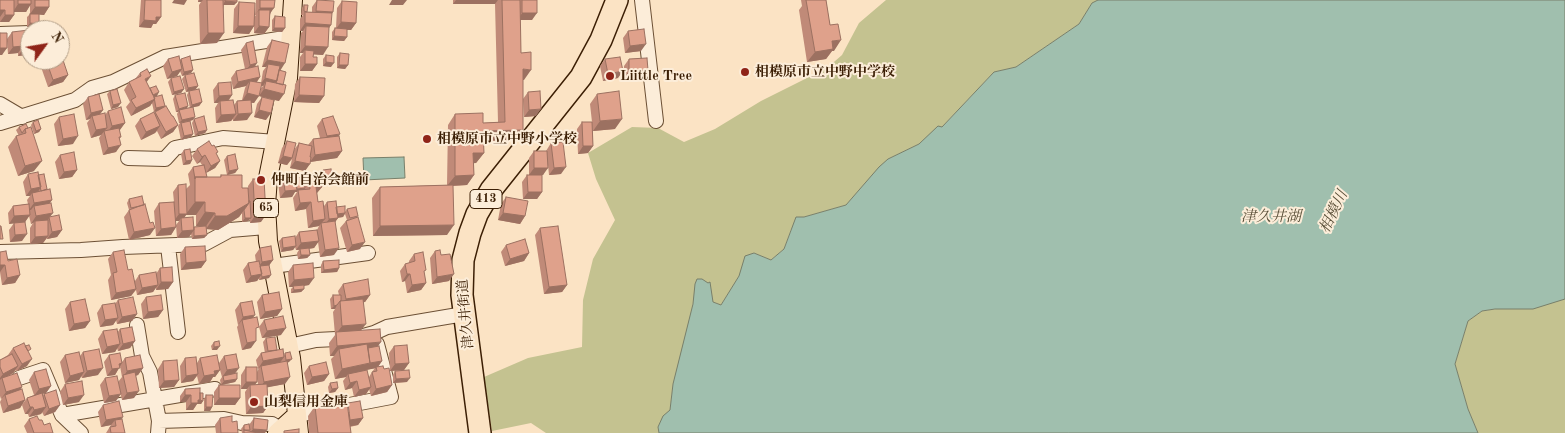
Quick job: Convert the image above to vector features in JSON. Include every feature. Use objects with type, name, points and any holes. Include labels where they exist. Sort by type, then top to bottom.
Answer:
[{"type":"highway","name":"津久井街道","points":[[480,433],[464,314],[463,260],[468,239],[478,214],[497,182],[580,77],[601,40],[617,0]]},
{"type":"main road","name":"65","points":[[293,0],[288,78],[267,185],[266,227],[289,346],[299,433]]},
{"type":"main road","points":[[279,431],[297,415]]},
{"type":"street","points":[[642,0],[656,121]]},
{"type":"street","points":[[0,34],[20,33]]},
{"type":"street","points":[[0,123],[75,100],[92,88],[113,82],[165,57],[291,37]]},
{"type":"street","points":[[0,104],[22,117]]},
{"type":"street","points":[[128,158],[165,159],[175,148],[223,138],[276,142]]},
{"type":"street","points":[[0,252],[204,244],[230,230],[266,227]]},
{"type":"street","points":[[168,246],[178,332]]},
{"type":"street","points":[[273,266],[368,253]]},
{"type":"street","points":[[289,346],[316,340],[356,338],[388,328],[464,314]]},
{"type":"street","points":[[136,324],[142,356],[150,372],[159,427],[224,419],[242,423],[272,424],[279,431]]},
{"type":"street","points":[[297,415],[391,397],[374,333]]},
{"type":"street","points":[[19,378],[43,370],[66,423],[81,433]]},
{"type":"street","points":[[66,423],[155,398],[215,389]]},
{"type":"shaded area","points":[[886,0],[1098,0],[1092,3],[1079,24],[1016,67],[994,72],[942,127],[919,144],[888,159],[846,205],[804,217],[791,230],[784,249],[771,260],[754,253],[721,305],[713,302],[697,283],[683,354],[673,384],[670,410],[658,427],[659,433],[546,433],[531,423],[492,431],[484,377],[528,358],[582,347],[583,300],[593,259],[615,220],[596,179],[588,153],[632,127],[658,128],[684,142],[715,129],[761,101],[827,68],[842,55],[859,23]]},
{"type":"shaded area","points":[[1565,299],[1565,433],[1478,433],[1468,409],[1455,364],[1468,321],[1482,311]]},
{"type":"water","name":"津久井湖","points":[[1098,0],[1565,0],[1565,299],[1533,309],[1482,311],[1468,321],[1455,364],[1468,409],[1478,433],[659,433],[658,427],[663,416],[670,410],[673,384],[693,304],[697,279],[710,282],[713,302],[721,305],[739,276],[745,256],[754,253],[771,260],[784,249],[796,217],[804,217],[846,205],[879,167],[888,159],[919,144],[938,126],[942,127],[994,72],[1016,67],[1079,24],[1092,3]]},
{"type":"water","points":[[404,157],[405,178],[364,180],[363,158]]},
{"type":"building","points":[[0,0],[14,0],[14,15],[5,15],[5,10],[0,10]]},
{"type":"building","points":[[18,0],[31,0],[31,4],[18,4]]},
{"type":"building","points":[[35,0],[49,0],[49,7],[35,7]]},
{"type":"building","points":[[145,0],[161,0],[161,17],[156,17],[156,21],[144,20]]},
{"type":"building","points":[[207,0],[223,0],[224,33],[208,33]]},
{"type":"building","points":[[237,0],[237,2],[225,1]]},
{"type":"building","points":[[260,0],[275,0],[274,8],[260,8]]},
{"type":"building","points":[[317,0],[334,1],[333,12],[316,11]]},
{"type":"building","points":[[502,0],[520,0],[521,53],[531,52],[531,70],[523,69],[523,130],[483,131],[484,153],[473,153],[474,175],[455,176],[455,114],[483,113],[483,123],[505,122]]},
{"type":"building","points":[[522,0],[537,0],[537,13],[522,13]]},
{"type":"building","points":[[806,0],[826,0],[830,25],[838,24],[841,40],[832,41],[833,49],[815,52]]},
{"type":"building","points":[[342,1],[357,2],[356,23],[341,22]]},
{"type":"building","points":[[239,2],[255,3],[254,26],[238,26]]},
{"type":"building","points":[[304,5],[308,5],[307,12],[304,11]]},
{"type":"building","points":[[259,10],[270,10],[269,27],[259,26]]},
{"type":"building","points":[[305,12],[332,13],[331,25],[305,23]]},
{"type":"building","points":[[30,14],[39,14],[39,20],[30,20]]},
{"type":"building","points":[[275,16],[285,17],[285,28],[274,28]]},
{"type":"building","points":[[306,26],[329,27],[328,47],[305,46]]},
{"type":"building","points":[[335,28],[347,29],[347,37],[334,36]]},
{"type":"building","points":[[644,29],[646,44],[630,46],[628,31]]},
{"type":"building","points":[[20,31],[20,46],[13,47],[12,32]]},
{"type":"building","points":[[0,33],[7,33],[7,48],[0,48]]},
{"type":"building","points":[[272,40],[289,44],[285,63],[267,60]]},
{"type":"building","points":[[253,41],[257,63],[250,65],[246,43]]},
{"type":"building","points":[[305,50],[314,51],[313,57],[317,57],[317,64],[305,64]]},
{"type":"building","points":[[340,53],[349,54],[348,65],[339,65]]},
{"type":"building","points":[[326,55],[334,56],[334,63],[326,62]]},
{"type":"building","points":[[179,56],[182,69],[172,72],[168,59]]},
{"type":"building","points":[[190,56],[193,70],[184,72],[181,59]]},
{"type":"building","points":[[620,57],[623,71],[608,74],[605,59]]},
{"type":"building","points":[[647,58],[648,70],[629,71],[629,59]]},
{"type":"building","points":[[268,64],[280,66],[277,81],[265,78]]},
{"type":"building","points":[[258,66],[260,77],[238,82],[236,71]]},
{"type":"building","points":[[147,69],[151,76],[145,79],[155,99],[136,108],[131,100],[136,97],[129,82],[141,76],[140,73]]},
{"type":"building","points":[[50,70],[66,70],[68,75],[53,80]]},
{"type":"building","points":[[279,70],[286,72],[283,85],[276,83]]},
{"type":"building","points":[[194,73],[198,86],[188,88],[185,75]]},
{"type":"building","points":[[180,76],[184,89],[174,92],[171,78]]},
{"type":"building","points":[[300,77],[325,78],[324,96],[299,95]]},
{"type":"building","points":[[250,81],[262,83],[259,96],[247,93]]},
{"type":"building","points":[[266,81],[286,85],[284,94],[264,89]]},
{"type":"building","points":[[231,82],[232,95],[219,96],[218,83]]},
{"type":"building","points":[[156,86],[159,92],[153,95],[150,88]]},
{"type":"building","points":[[117,89],[121,103],[113,105],[110,91]]},
{"type":"building","points":[[199,89],[202,102],[192,105],[189,91]]},
{"type":"building","points":[[540,91],[541,109],[529,110],[528,92]]},
{"type":"building","points":[[619,91],[622,119],[600,121],[597,94]]},
{"type":"building","points":[[185,93],[188,106],[179,109],[175,95]]},
{"type":"building","points":[[99,94],[103,110],[91,113],[88,97]]},
{"type":"building","points":[[162,95],[165,106],[156,108],[154,97]]},
{"type":"building","points":[[262,97],[274,100],[271,113],[259,110]]},
{"type":"building","points":[[233,100],[236,114],[221,115],[220,101]]},
{"type":"building","points":[[251,100],[252,113],[238,114],[237,101]]},
{"type":"building","points":[[166,106],[178,125],[166,132],[155,112]]},
{"type":"building","points":[[121,107],[125,123],[112,126],[108,111]]},
{"type":"building","points":[[193,107],[195,117],[182,120],[179,110]]},
{"type":"building","points":[[154,112],[160,126],[146,132],[140,119]]},
{"type":"building","points":[[105,113],[107,128],[96,130],[92,116]]},
{"type":"building","points":[[74,114],[78,136],[63,139],[59,117]]},
{"type":"building","points":[[204,116],[207,130],[198,132],[194,119]]},
{"type":"building","points":[[333,116],[340,134],[327,136],[322,119]]},
{"type":"building","points":[[38,120],[41,129],[36,131],[33,122]]},
{"type":"building","points":[[190,121],[193,134],[184,136],[181,123]]},
{"type":"building","points":[[582,122],[592,122],[593,146],[583,146]]},
{"type":"building","points":[[26,124],[28,128],[22,133],[19,127]]},
{"type":"building","points":[[31,127],[42,161],[25,166],[16,136],[26,133],[25,129]]},
{"type":"building","points":[[119,128],[121,145],[108,148],[104,131]]},
{"type":"building","points":[[339,136],[342,151],[315,155],[313,139]]},
{"type":"building","points":[[209,141],[218,152],[216,153],[220,161],[211,166],[205,155],[202,157],[197,149]]},
{"type":"building","points":[[287,141],[296,143],[292,158],[283,156]]},
{"type":"building","points":[[563,142],[566,167],[554,168],[551,143]]},
{"type":"building","points":[[299,143],[312,146],[310,164],[295,161]]},
{"type":"building","points":[[190,149],[192,160],[186,161],[184,150]]},
{"type":"building","points":[[534,151],[547,151],[548,168],[534,168]]},
{"type":"building","points":[[74,152],[77,170],[64,172],[60,155]]},
{"type":"building","points":[[235,154],[238,169],[229,171],[227,156]]},
{"type":"building","points":[[204,165],[207,177],[195,177],[195,179],[193,167]]},
{"type":"building","points":[[331,169],[332,178],[324,179],[323,170]]},
{"type":"building","points":[[38,172],[41,187],[31,189],[28,174]]},
{"type":"building","points":[[320,173],[322,187],[316,187],[318,202],[323,201],[325,219],[313,221],[311,202],[300,203],[298,190],[310,189],[308,175]]},
{"type":"building","points":[[44,174],[47,189],[41,191],[38,175]]},
{"type":"building","points":[[295,174],[297,190],[285,191],[283,175]]},
{"type":"building","points":[[221,175],[242,175],[242,188],[248,188],[249,203],[227,216],[215,216],[215,213],[205,212],[205,202],[195,202],[195,177],[221,177]]},
{"type":"building","points":[[527,175],[542,175],[542,192],[528,192]]},
{"type":"building","points":[[304,177],[305,188],[297,189],[295,178]]},
{"type":"building","points":[[253,179],[264,179],[266,215],[255,216]]},
{"type":"building","points":[[186,184],[187,214],[179,214],[178,185]]},
{"type":"building","points":[[453,185],[454,225],[380,226],[380,187]]},
{"type":"building","points":[[50,189],[52,200],[34,203],[32,193]]},
{"type":"building","points":[[142,196],[144,205],[131,208],[129,199]]},
{"type":"building","points":[[506,197],[528,201],[525,216],[503,213]]},
{"type":"building","points":[[249,201],[251,218],[245,218],[244,210]]},
{"type":"building","points":[[336,201],[338,218],[329,219],[327,202]]},
{"type":"building","points":[[174,202],[176,227],[161,229],[159,203]]},
{"type":"building","points":[[51,203],[53,213],[36,216],[34,206]]},
{"type":"building","points":[[29,204],[30,215],[14,216],[13,206]]},
{"type":"building","points":[[145,204],[150,223],[153,222],[155,228],[134,232],[129,210]]},
{"type":"building","points":[[345,206],[345,213],[337,214],[336,207]]},
{"type":"building","points":[[356,207],[358,216],[350,218],[347,209]]},
{"type":"building","points":[[59,215],[62,230],[52,232],[49,217]]},
{"type":"building","points":[[193,217],[194,230],[182,231],[181,218]]},
{"type":"building","points":[[358,217],[365,242],[352,245],[346,221]]},
{"type":"building","points":[[48,220],[48,236],[35,237],[35,221]]},
{"type":"building","points":[[335,221],[339,248],[325,250],[321,223]]},
{"type":"building","points":[[25,222],[27,234],[15,235],[14,223]]},
{"type":"building","points":[[1,226],[3,239],[0,239]]},
{"type":"building","points":[[206,226],[207,235],[194,236],[194,227]]},
{"type":"building","points":[[558,226],[567,285],[549,287],[540,228]]},
{"type":"building","points":[[317,230],[319,241],[301,243],[299,232]]},
{"type":"building","points":[[295,236],[296,246],[283,248],[282,238]]},
{"type":"building","points":[[525,239],[529,253],[510,259],[506,245]]},
{"type":"building","points":[[205,246],[206,261],[186,263],[185,247]]},
{"type":"building","points":[[271,246],[273,260],[262,262],[260,248]]},
{"type":"building","points":[[309,248],[310,255],[301,255],[300,249]]},
{"type":"building","points":[[124,250],[128,270],[132,269],[136,289],[116,293],[113,273],[117,272],[113,252]]},
{"type":"building","points":[[440,250],[441,255],[450,254],[454,274],[437,277],[435,251]]},
{"type":"building","points":[[6,251],[8,261],[17,259],[20,275],[7,278],[5,265],[0,265],[0,252]]},
{"type":"building","points":[[423,252],[426,283],[412,285],[410,274],[407,274],[405,264],[415,261],[414,254]]},
{"type":"building","points":[[339,260],[339,268],[324,270],[323,261]]},
{"type":"building","points":[[259,261],[262,274],[251,276],[248,263]]},
{"type":"building","points":[[313,263],[314,278],[294,280],[293,265]]},
{"type":"building","points":[[269,265],[271,275],[262,277],[260,266]]},
{"type":"building","points":[[172,267],[173,282],[161,282],[160,268]]},
{"type":"building","points":[[156,272],[158,285],[142,288],[139,275]]},
{"type":"building","points":[[368,279],[370,295],[346,299],[343,284]]},
{"type":"building","points":[[304,285],[304,289],[294,290],[293,286]]},
{"type":"building","points":[[279,292],[282,309],[265,312],[262,295]]},
{"type":"building","points":[[161,295],[163,310],[148,312],[146,297]]},
{"type":"building","points":[[333,295],[341,295],[341,301],[334,306]]},
{"type":"building","points":[[133,297],[137,314],[122,317],[118,300]]},
{"type":"building","points":[[85,299],[90,321],[74,324],[70,302]]},
{"type":"building","points":[[363,299],[366,324],[342,326],[340,301]]},
{"type":"building","points":[[252,301],[255,315],[243,317],[240,303]]},
{"type":"building","points":[[115,303],[118,318],[105,320],[102,305]]},
{"type":"building","points":[[283,316],[286,328],[267,331],[264,320]]},
{"type":"building","points":[[257,317],[259,327],[256,328],[256,341],[247,343],[242,320]]},
{"type":"building","points":[[132,327],[135,341],[123,344],[120,329]]},
{"type":"building","points":[[117,329],[120,344],[107,347],[103,331]]},
{"type":"building","points":[[380,329],[381,342],[337,346],[336,332]]},
{"type":"building","points":[[275,337],[277,350],[268,351],[266,338]]},
{"type":"building","points":[[219,341],[220,346],[214,347],[214,342]]},
{"type":"building","points":[[24,343],[32,359],[22,364],[13,348]]},
{"type":"building","points":[[367,344],[370,363],[342,369],[339,349]]},
{"type":"building","points":[[29,345],[31,349],[28,351],[25,346]]},
{"type":"building","points":[[407,345],[409,363],[395,364],[394,346]]},
{"type":"building","points":[[379,346],[382,361],[370,363],[368,348]]},
{"type":"building","points":[[99,349],[103,368],[87,371],[83,352]]},
{"type":"building","points":[[283,349],[284,357],[263,361],[261,353]]},
{"type":"building","points":[[79,352],[84,372],[70,376],[65,355]]},
{"type":"building","points":[[290,352],[292,359],[286,360],[285,353]]},
{"type":"building","points":[[120,353],[122,363],[119,364],[120,368],[112,369],[109,355]]},
{"type":"building","points":[[12,354],[18,366],[3,374],[0,360]]},
{"type":"building","points":[[236,354],[239,368],[227,370],[224,356]]},
{"type":"building","points":[[140,355],[143,368],[127,371],[125,358]]},
{"type":"building","points":[[217,355],[220,370],[214,371],[215,374],[204,376],[200,358]]},
{"type":"building","points":[[196,357],[198,374],[186,376],[185,358]]},
{"type":"building","points":[[177,360],[179,380],[164,381],[163,361]]},
{"type":"building","points":[[287,361],[290,377],[264,382],[261,366]]},
{"type":"building","points":[[326,362],[329,374],[312,377],[309,366]]},
{"type":"building","points":[[383,366],[384,369],[389,368],[392,385],[376,389],[372,372],[377,371],[376,367]]},
{"type":"building","points":[[246,367],[257,367],[257,382],[246,382]]},
{"type":"building","points":[[46,369],[51,386],[39,389],[34,372]]},
{"type":"building","points":[[367,370],[371,387],[359,390],[357,381],[350,383],[348,374]]},
{"type":"building","points":[[409,370],[410,378],[396,379],[395,371]]},
{"type":"building","points":[[135,372],[139,391],[127,393],[123,375]]},
{"type":"building","points":[[17,373],[22,387],[6,392],[2,378]]},
{"type":"building","points":[[237,373],[237,379],[224,381],[223,376]]},
{"type":"building","points":[[117,376],[121,394],[109,396],[105,378]]},
{"type":"building","points":[[82,381],[84,395],[68,398],[65,384]]},
{"type":"building","points":[[337,382],[338,388],[332,389],[330,383]]},
{"type":"building","points":[[267,384],[268,406],[251,407],[250,385]]},
{"type":"building","points":[[219,385],[240,385],[240,398],[219,398]]},
{"type":"building","points":[[200,388],[200,400],[198,400],[198,403],[191,403],[191,395],[185,395],[185,389]]},
{"type":"building","points":[[22,389],[25,400],[8,406],[5,395]]},
{"type":"building","points":[[56,390],[60,405],[49,409],[44,394]]},
{"type":"building","points":[[42,393],[46,407],[34,410],[33,407],[30,407],[27,398]]},
{"type":"building","points":[[200,393],[203,393],[203,401],[200,400]]},
{"type":"building","points":[[206,395],[213,395],[212,407],[206,407]]},
{"type":"building","points":[[119,401],[123,417],[106,420],[103,405]]},
{"type":"building","points":[[360,401],[363,418],[350,420],[348,403]]},
{"type":"building","points":[[347,402],[351,433],[318,433],[315,406]]},
{"type":"building","points":[[37,416],[44,425],[50,423],[53,433],[34,433],[29,419]]},
{"type":"building","points":[[232,416],[232,422],[237,421],[238,433],[221,433],[220,418]]},
{"type":"building","points":[[254,418],[268,420],[267,430],[253,429]]},
{"type":"building","points":[[122,419],[125,433],[111,433],[110,427],[116,426],[115,420]]},
{"type":"building","points":[[249,424],[250,430],[244,430],[244,425]]},
{"type":"building","points":[[299,429],[299,433],[284,433],[284,431]]},
{"type":"building","points":[[244,430],[258,433],[244,433]]},
{"type":"place","name":"相模原市立中野中学校","points":[[745,72]]},
{"type":"place","name":"Liittle Tree","points":[[610,76]]},
{"type":"place","name":"相模原市立中野小学校","points":[[427,139]]},
{"type":"place","name":"仲町自治会館前","points":[[261,180]]},
{"type":"place","name":"山梨信用金庫","points":[[254,402]]},
{"type":"water label","name":"相模川","points":[[1334,212]]}]
